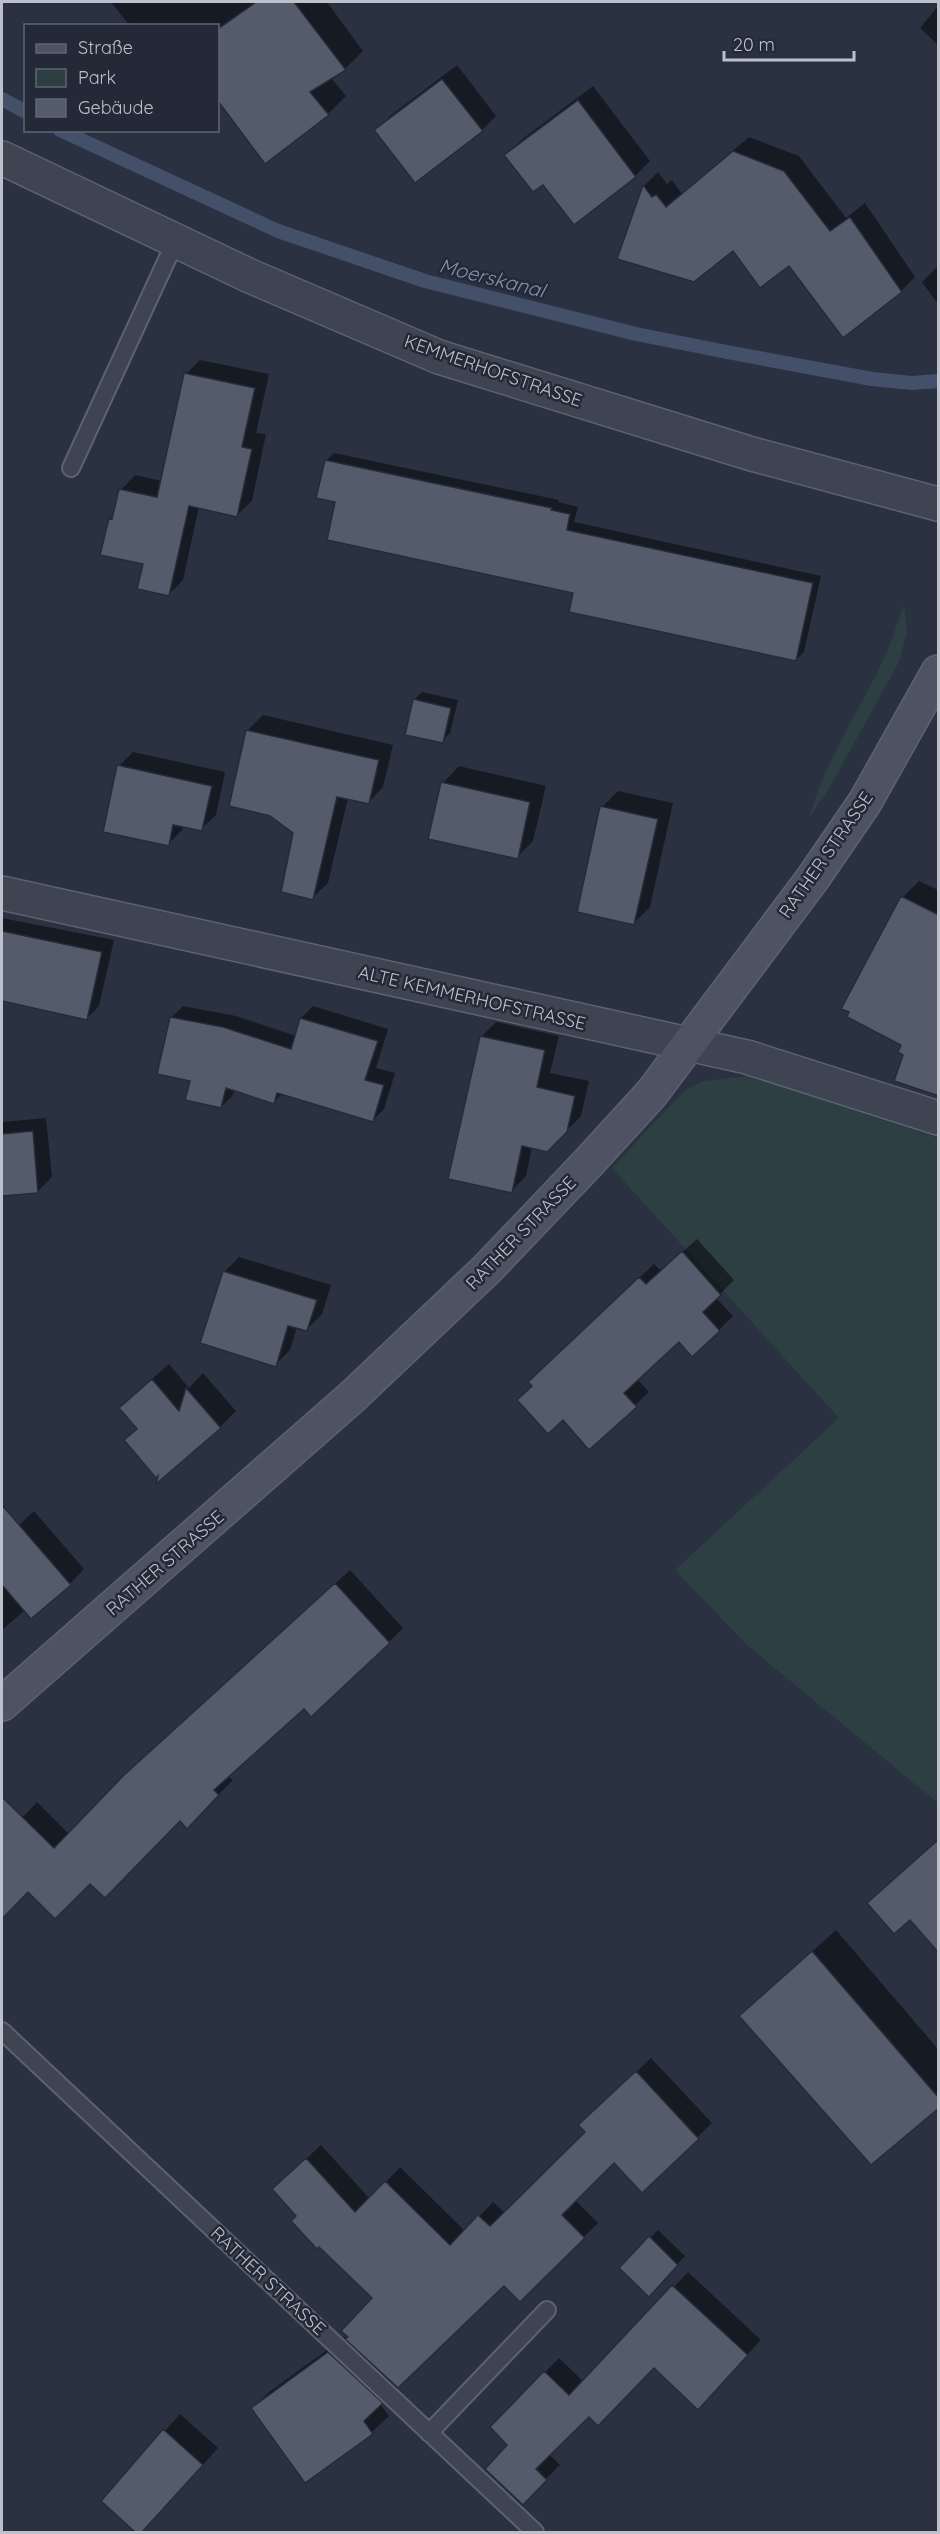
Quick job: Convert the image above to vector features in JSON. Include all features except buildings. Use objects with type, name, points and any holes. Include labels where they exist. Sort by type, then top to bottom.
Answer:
[{"type":"street","name":"KEMMERHOFSTRASSE","points":[[2,158],[250,276],[439,357],[752,454],[939,504]]},
{"type":"street","name":"RATHER STRASSE","points":[[2,1704],[257,1483],[426,1329],[488,1269],[652,1093],[813,878],[865,802],[939,672]]},
{"type":"street","name":"ALTE KEMMERHOFSTRASSE","points":[[2,892],[747,1057],[939,1118]]},
{"type":"lane","points":[[71,468],[176,240]]},
{"type":"lane","name":"RATHER STRASSE","points":[[2,2031],[535,2532]]},
{"type":"lane","points":[[429,2433],[547,2310]]},
{"type":"green space","points":[[904,604],[907,632],[899,662],[827,792],[809,818],[822,780],[885,656]]},
{"type":"green space","points":[[749,1076],[938,1138],[938,1803],[747,1645],[675,1570],[839,1418],[612,1168],[685,1090],[704,1081]]},
{"type":"waterway","name":"Moerskanal","points":[[2,99],[24,111]]},
{"type":"waterway","name":"Moerskanal","points":[[64,132],[278,231],[425,281],[636,334],[727,352],[872,379],[912,383],[938,381]]}]
